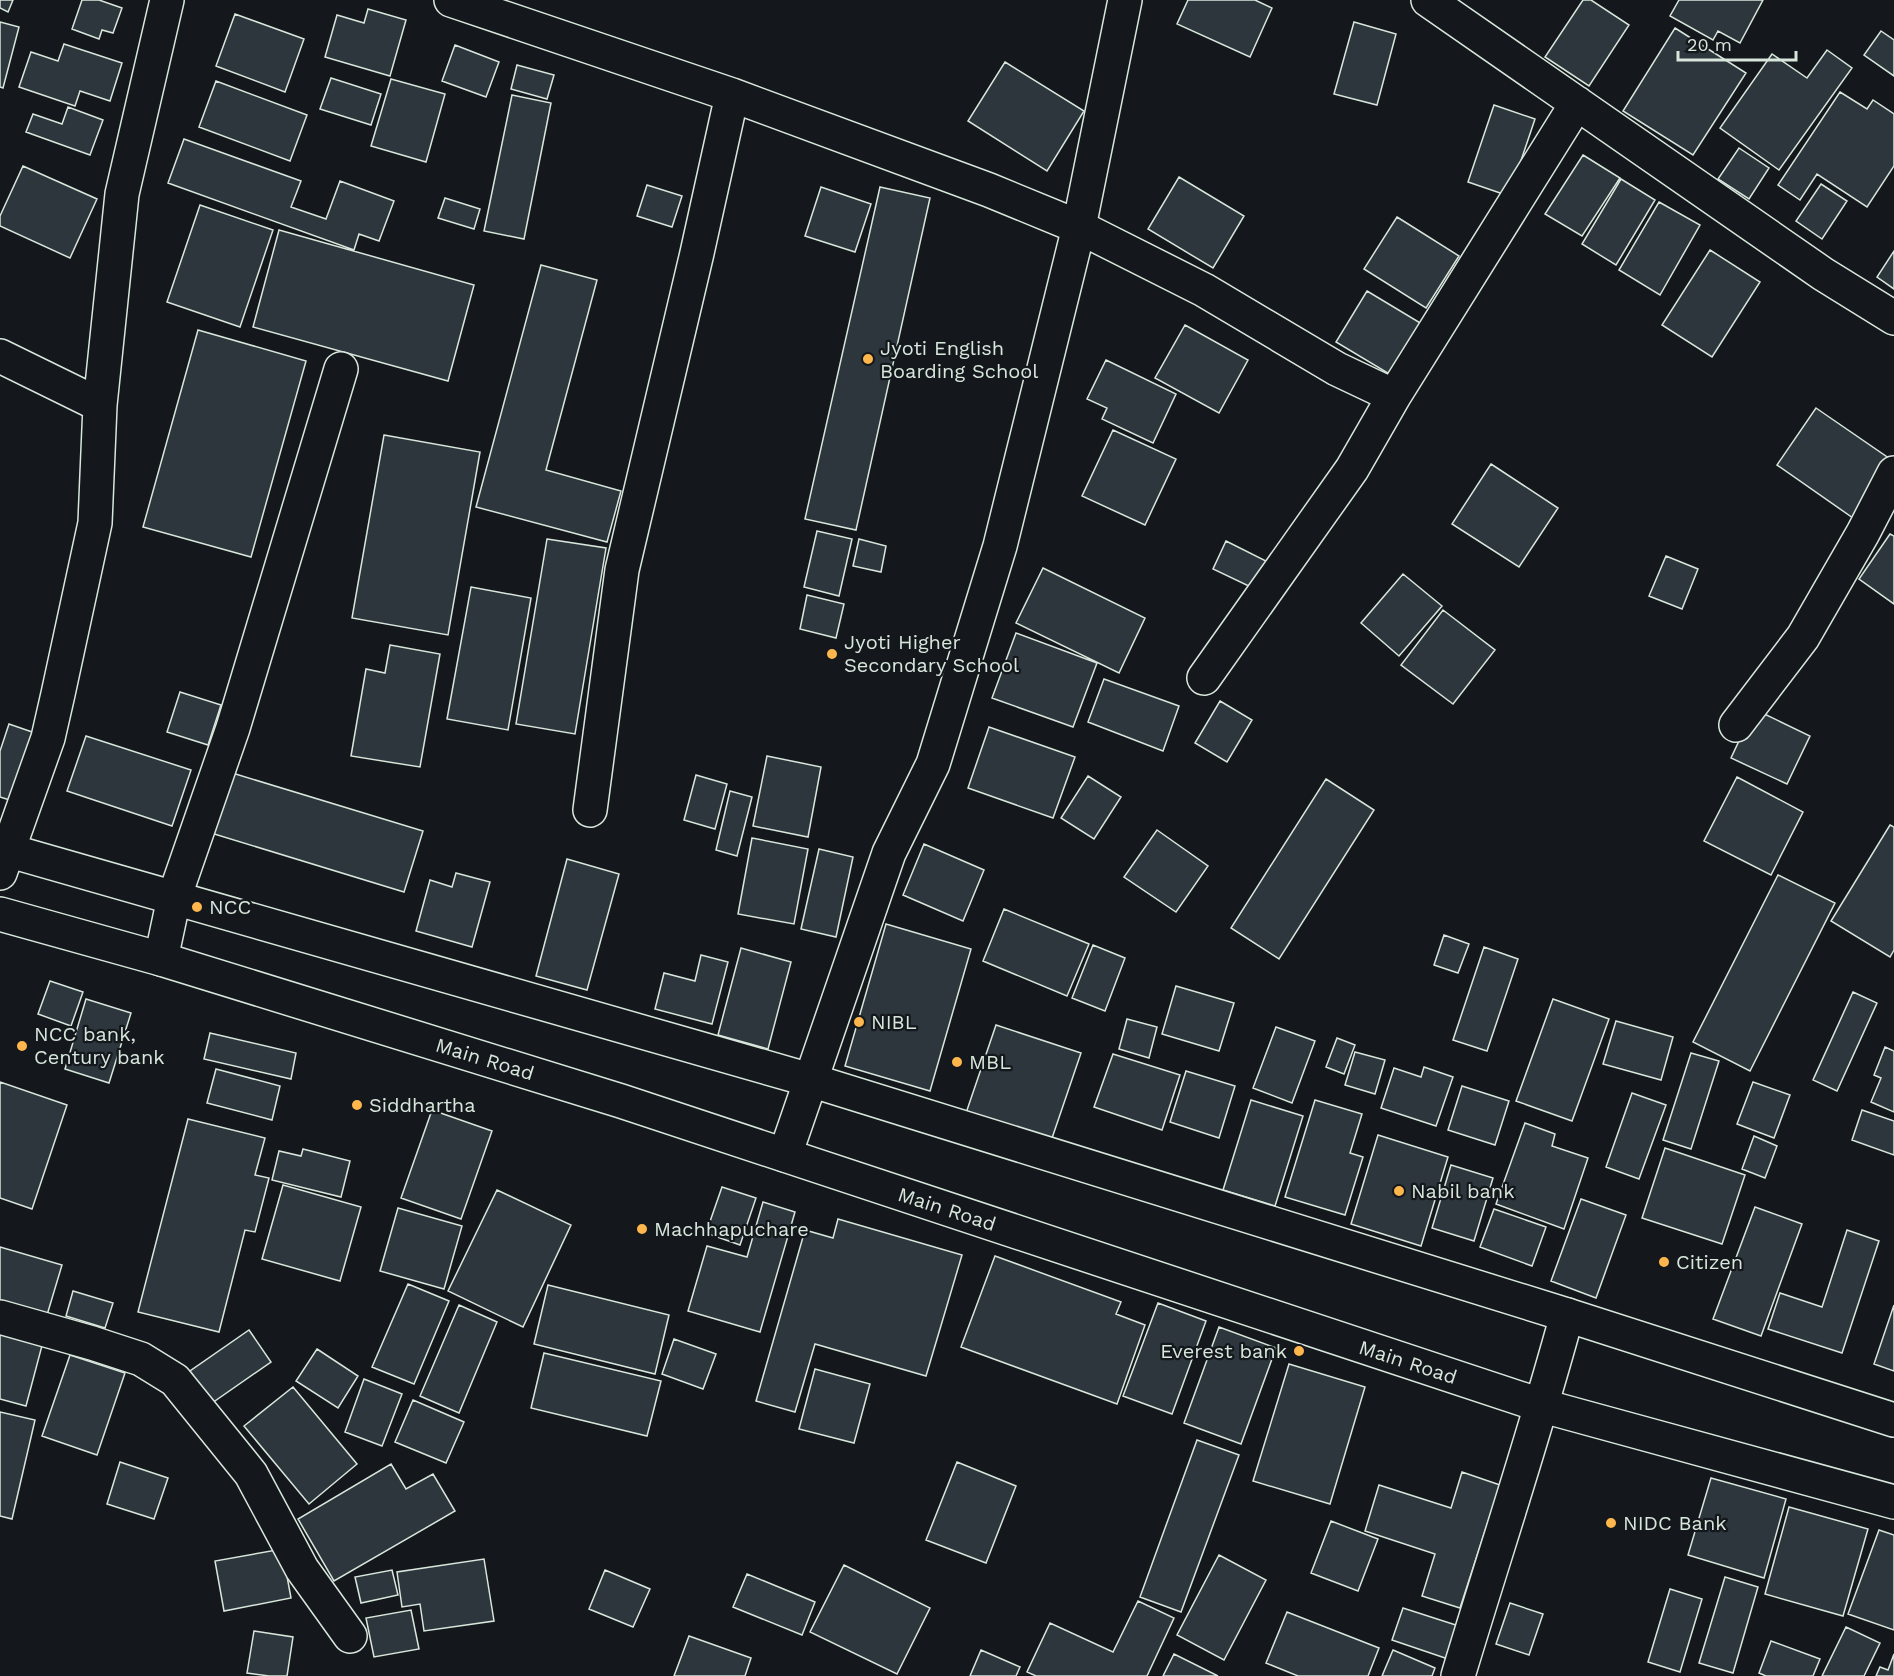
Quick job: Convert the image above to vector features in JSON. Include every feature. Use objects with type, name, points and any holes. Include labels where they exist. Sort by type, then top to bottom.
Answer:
[{"type":"street","points":[[167,0],[122,194],[100,405],[95,523],[48,738],[3,858],[174,898],[810,1080],[1568,1315],[1894,1420]]},
{"type":"street","points":[[451,0],[732,95],[989,190],[1079,227],[1204,290],[1336,369],[1394,396]]},
{"type":"street","points":[[785,1155],[889,853],[933,764],[1000,546],[1079,227],[1125,0]]},
{"type":"street","points":[[1428,0],[1823,274],[1894,318]]},
{"type":"street","points":[[590,810],[622,570],[732,95]]},
{"type":"street","points":[[1204,678],[1352,469],[1394,396],[1577,103]]},
{"type":"street","points":[[0,356],[100,405]]},
{"type":"street","points":[[161,958],[174,898],[233,728],[341,369]]},
{"type":"street","points":[[1736,725],[1803,637],[1863,533],[1894,473]]},
{"type":"street","name":"Main Road","points":[[0,914],[161,958],[621,1101],[1543,1406],[1894,1502]]},
{"type":"street","points":[[1458,1676],[1501,1533],[1543,1406],[1568,1315]]},
{"type":"street","points":[[0,1317],[141,1359],[175,1380],[251,1474],[302,1569],[351,1636]]},
{"type":"building","points":[[0,0],[13,0],[8,12],[0,8]]},
{"type":"building","points":[[82,0],[99,0],[122,8],[113,33],[102,30],[99,39],[72,29]]},
{"type":"building","points":[[1188,0],[1255,0],[1272,8],[1250,57],[1177,24]]},
{"type":"building","points":[[1583,0],[1591,0],[1629,25],[1589,86],[1545,57]]},
{"type":"building","points":[[1679,0],[1763,0],[1740,43],[1718,31],[1713,40],[1670,16]]},
{"type":"building","points":[[368,9],[406,20],[390,76],[325,57],[337,15],[364,23]]},
{"type":"building","points":[[235,14],[304,39],[285,92],[216,66]]},
{"type":"building","points":[[0,22],[19,27],[3,88],[0,87]]},
{"type":"building","points":[[1354,22],[1396,34],[1377,105],[1334,94]]},
{"type":"building","points":[[1675,28],[1746,73],[1693,155],[1623,111]]},
{"type":"building","points":[[1881,31],[1894,40],[1894,76],[1864,55]]},
{"type":"building","points":[[64,44],[122,63],[110,101],[80,91],[75,106],[19,87],[31,52],[58,61]]},
{"type":"building","points":[[455,45],[499,62],[486,97],[442,81]]},
{"type":"building","points":[[1827,50],[1852,68],[1779,170],[1720,128],[1772,54],[1807,78]]},
{"type":"building","points":[[1005,62],[1084,111],[1047,171],[968,121]]},
{"type":"building","points":[[517,65],[554,75],[547,99],[511,89]]},
{"type":"building","points":[[331,78],[381,94],[371,125],[320,109]]},
{"type":"building","points":[[391,79],[445,94],[426,162],[371,146]]},
{"type":"building","points":[[216,81],[307,115],[290,161],[199,127]]},
{"type":"building","points":[[1840,92],[1867,109],[1873,100],[1894,114],[1894,166],[1867,207],[1817,174],[1800,200],[1778,185]]},
{"type":"building","points":[[512,95],[551,103],[524,239],[484,231]]},
{"type":"building","points":[[1494,105],[1535,119],[1509,196],[1468,182]]},
{"type":"building","points":[[68,107],[103,120],[90,155],[26,132],[33,114],[62,124]]},
{"type":"building","points":[[184,139],[301,181],[291,207],[326,219],[340,181],[394,201],[379,241],[359,234],[354,250],[168,183]]},
{"type":"building","points":[[1739,148],[1769,168],[1749,199],[1718,179]]},
{"type":"building","points":[[1583,155],[1620,178],[1582,236],[1545,214]]},
{"type":"building","points":[[23,166],[97,199],[70,258],[0,226],[0,216]]},
{"type":"building","points":[[1179,177],[1244,216],[1213,268],[1148,229]]},
{"type":"building","points":[[1621,179],[1655,200],[1616,265],[1582,244]]},
{"type":"building","points":[[1821,184],[1847,201],[1822,239],[1796,221]]},
{"type":"building","points":[[647,185],[682,196],[672,227],[637,216]]},
{"type":"building","points":[[821,187],[871,204],[855,252],[805,236]]},
{"type":"building","name":"Jyoti English Boarding School","points":[[880,187],[930,198],[856,530],[805,519]]},
{"type":"building","points":[[445,198],[480,209],[474,229],[438,218]]},
{"type":"building","points":[[1659,202],[1700,225],[1660,295],[1619,270]]},
{"type":"building","points":[[200,205],[273,230],[240,327],[167,302]]},
{"type":"building","points":[[1397,217],[1459,256],[1426,308],[1364,269]]},
{"type":"building","points":[[279,230],[474,285],[448,381],[253,327]]},
{"type":"building","points":[[1710,250],[1760,282],[1712,357],[1662,325]]},
{"type":"building","points":[[1894,251],[1894,289],[1877,277]]},
{"type":"building","points":[[541,265],[597,280],[546,470],[621,491],[607,542],[476,507]]},
{"type":"building","points":[[1367,291],[1422,324],[1391,375],[1336,342]]},
{"type":"building","points":[[1185,325],[1248,360],[1219,413],[1155,378]]},
{"type":"building","points":[[198,330],[306,361],[251,557],[143,527]]},
{"type":"building","points":[[1106,360],[1176,394],[1153,443],[1102,419],[1107,408],[1087,399]]},
{"type":"building","points":[[1816,408],[1893,461],[1853,518],[1777,465]]},
{"type":"building","points":[[1113,430],[1176,459],[1145,525],[1082,496]]},
{"type":"building","points":[[384,435],[480,452],[448,635],[352,618]]},
{"type":"building","points":[[1491,464],[1558,508],[1519,567],[1452,524]]},
{"type":"building","points":[[817,531],[852,539],[839,596],[804,587]]},
{"type":"building","points":[[1890,534],[1894,536],[1894,604],[1859,579]]},
{"type":"building","points":[[547,539],[606,548],[575,734],[516,724]]},
{"type":"building","points":[[859,539],[886,546],[881,572],[853,566]]},
{"type":"building","points":[[1226,541],[1268,562],[1255,589],[1213,569]]},
{"type":"building","points":[[1666,556],[1698,569],[1682,609],[1649,596]]},
{"type":"building","points":[[1043,568],[1145,618],[1119,673],[1016,623]]},
{"type":"building","points":[[1403,574],[1442,606],[1399,656],[1361,623]]},
{"type":"building","points":[[471,587],[531,598],[508,730],[447,719]]},
{"type":"building","points":[[807,595],[844,604],[836,638],[800,629]]},
{"type":"building","points":[[1443,610],[1495,650],[1453,704],[1401,665]]},
{"type":"building","points":[[1016,633],[1097,663],[1073,727],[992,698]]},
{"type":"building","points":[[390,645],[440,654],[420,767],[351,756],[366,669],[385,673]]},
{"type":"building","points":[[1104,679],[1179,706],[1163,751],[1088,722]]},
{"type":"building","points":[[180,692],[221,705],[208,745],[167,732]]},
{"type":"building","points":[[1220,701],[1252,720],[1227,762],[1195,743]]},
{"type":"building","points":[[1754,709],[1810,736],[1787,784],[1731,758]]},
{"type":"building","points":[[9,724],[38,734],[16,802],[0,797],[0,751]]},
{"type":"building","points":[[989,727],[1075,757],[1053,818],[968,788]]},
{"type":"building","points":[[86,736],[191,770],[172,826],[67,791]]},
{"type":"building","points":[[767,756],[821,767],[808,837],[753,826]]},
{"type":"building","points":[[229,772],[423,831],[404,892],[211,833]]},
{"type":"building","points":[[696,775],[727,784],[715,829],[684,820]]},
{"type":"building","points":[[1088,776],[1121,797],[1094,839],[1061,818]]},
{"type":"building","points":[[1737,777],[1803,812],[1771,875],[1704,841]]},
{"type":"building","points":[[1326,779],[1374,810],[1279,959],[1231,928]]},
{"type":"building","points":[[730,791],[752,797],[737,856],[716,850]]},
{"type":"building","points":[[1890,825],[1894,827],[1894,950],[1890,957],[1831,921]]},
{"type":"building","points":[[1157,830],[1208,866],[1176,912],[1124,877]]},
{"type":"building","points":[[752,838],[808,849],[794,924],[738,914]]},
{"type":"building","points":[[924,844],[984,870],[963,921],[903,895]]},
{"type":"building","points":[[819,849],[853,857],[836,937],[801,929]]},
{"type":"building","points":[[567,859],[619,874],[587,990],[536,976]]},
{"type":"building","points":[[456,873],[490,882],[472,947],[416,931],[430,880],[452,887]]},
{"type":"building","points":[[1778,875],[1835,903],[1750,1071],[1693,1042]]},
{"type":"building","points":[[1004,909],[1089,944],[1067,996],[983,961]]},
{"type":"building","points":[[886,924],[971,949],[930,1091],[845,1066]]},
{"type":"building","points":[[1444,935],[1469,944],[1458,973],[1434,965]]},
{"type":"building","points":[[1093,945],[1125,958],[1105,1011],[1072,998]]},
{"type":"building","points":[[1484,947],[1518,959],[1487,1051],[1453,1040]]},
{"type":"building","points":[[741,948],[791,962],[768,1049],[718,1035]]},
{"type":"building","points":[[701,955],[728,962],[712,1024],[655,1009],[664,973],[695,981]]},
{"type":"building","points":[[50,981],[83,992],[71,1026],[38,1014]]},
{"type":"building","points":[[1176,986],[1234,1003],[1219,1051],[1162,1034]]},
{"type":"building","points":[[1853,992],[1877,1003],[1837,1091],[1813,1080]]},
{"type":"building","points":[[86,999],[131,1013],[109,1083],[65,1069]]},
{"type":"building","points":[[1553,999],[1609,1019],[1572,1121],[1516,1101]]},
{"type":"building","points":[[1127,1019],[1157,1027],[1149,1058],[1119,1049]]},
{"type":"building","points":[[1616,1021],[1673,1037],[1661,1080],[1603,1064]]},
{"type":"building","points":[[996,1025],[1081,1053],[1050,1144],[965,1116]]},
{"type":"building","points":[[1276,1027],[1315,1041],[1292,1103],[1253,1088]]},
{"type":"building","points":[[210,1033],[296,1053],[291,1079],[204,1059]]},
{"type":"building","points":[[1337,1038],[1355,1045],[1344,1074],[1326,1067]]},
{"type":"building","points":[[1885,1047],[1894,1051],[1894,1112],[1871,1102],[1881,1078],[1874,1075]]},
{"type":"building","points":[[1355,1052],[1385,1060],[1375,1094],[1345,1085]]},
{"type":"building","points":[[1691,1053],[1719,1061],[1691,1149],[1663,1140]]},
{"type":"building","points":[[1113,1054],[1180,1075],[1162,1130],[1094,1107]]},
{"type":"building","points":[[1424,1067],[1453,1077],[1436,1126],[1381,1108],[1394,1068],[1421,1077]]},
{"type":"building","points":[[216,1069],[280,1086],[272,1120],[207,1103]]},
{"type":"building","points":[[1186,1071],[1235,1086],[1219,1138],[1170,1122]]},
{"type":"building","points":[[0,1082],[67,1105],[32,1209],[0,1198]]},
{"type":"building","points":[[1753,1082],[1790,1095],[1774,1138],[1737,1124]]},
{"type":"building","points":[[1462,1086],[1509,1101],[1495,1145],[1448,1130]]},
{"type":"building","points":[[1632,1093],[1666,1105],[1639,1179],[1606,1167]]},
{"type":"building","points":[[1251,1100],[1303,1116],[1275,1206],[1223,1190]]},
{"type":"building","points":[[1315,1100],[1362,1114],[1350,1153],[1363,1157],[1345,1215],[1285,1197]]},
{"type":"building","points":[[432,1110],[492,1131],[461,1219],[401,1198]]},
{"type":"building","points":[[1862,1110],[1894,1121],[1894,1155],[1852,1140]]},
{"type":"building","points":[[188,1119],[265,1138],[255,1175],[269,1178],[255,1232],[245,1230],[219,1332],[138,1312]]},
{"type":"building","points":[[1525,1123],[1555,1134],[1552,1146],[1588,1158],[1564,1229],[1496,1204]]},
{"type":"building","name":"Nabil bank","points":[[1378,1135],[1448,1157],[1421,1246],[1351,1224]]},
{"type":"building","points":[[1754,1136],[1777,1146],[1765,1178],[1742,1169]]},
{"type":"building","points":[[1665,1148],[1745,1175],[1722,1244],[1642,1218]]},
{"type":"building","points":[[303,1149],[350,1161],[341,1197],[272,1180],[279,1151],[301,1156]]},
{"type":"building","points":[[1451,1165],[1493,1178],[1474,1241],[1432,1228]]},
{"type":"building","points":[[283,1185],[361,1207],[340,1281],[262,1259]]},
{"type":"building","points":[[722,1187],[756,1198],[740,1245],[706,1233]]},
{"type":"building","points":[[497,1190],[571,1225],[523,1327],[448,1291]]},
{"type":"building","points":[[1581,1199],[1626,1215],[1596,1298],[1551,1281]]},
{"type":"building","points":[[763,1202],[795,1212],[760,1332],[688,1311],[707,1246],[747,1257]]},
{"type":"building","points":[[1755,1207],[1802,1224],[1761,1336],[1713,1319]]},
{"type":"building","points":[[398,1208],[462,1226],[444,1289],[380,1271]]},
{"type":"building","points":[[1494,1209],[1546,1227],[1532,1266],[1480,1247]]},
{"type":"building","points":[[838,1219],[962,1255],[926,1376],[815,1344],[795,1412],[756,1401],[805,1230],[833,1238]]},
{"type":"building","points":[[1847,1230],[1879,1241],[1842,1353],[1768,1329],[1780,1293],[1822,1307]]},
{"type":"building","points":[[0,1247],[62,1265],[47,1315],[0,1301]]},
{"type":"building","points":[[995,1256],[1121,1302],[1116,1314],[1145,1325],[1117,1404],[961,1347]]},
{"type":"building","points":[[408,1284],[449,1301],[414,1384],[372,1367]]},
{"type":"building","points":[[548,1285],[669,1315],[655,1374],[534,1344]]},
{"type":"building","points":[[73,1291],[113,1303],[105,1328],[66,1316]]},
{"type":"building","points":[[1158,1303],[1206,1321],[1172,1414],[1123,1396]]},
{"type":"building","points":[[459,1305],[497,1322],[459,1413],[420,1396]]},
{"type":"building","points":[[1894,1305],[1894,1371],[1874,1364]]},
{"type":"building","points":[[0,1326],[44,1338],[26,1406],[0,1399]]},
{"type":"building","points":[[1219,1327],[1276,1348],[1241,1444],[1184,1423]]},
{"type":"building","points":[[249,1330],[271,1362],[212,1403],[190,1371]]},
{"type":"building","points":[[674,1339],[716,1354],[703,1389],[662,1374]]},
{"type":"building","points":[[317,1349],[358,1376],[338,1408],[296,1381]]},
{"type":"building","points":[[544,1353],[661,1381],[647,1436],[531,1408]]},
{"type":"building","points":[[70,1355],[125,1373],[97,1455],[42,1436]]},
{"type":"building","points":[[1289,1364],[1365,1387],[1330,1504],[1253,1481]]},
{"type":"building","points":[[815,1369],[870,1384],[854,1443],[799,1429]]},
{"type":"building","points":[[364,1379],[402,1394],[382,1446],[345,1432]]},
{"type":"building","points":[[293,1387],[357,1464],[309,1504],[244,1426]]},
{"type":"building","points":[[413,1400],[464,1422],[446,1463],[395,1442]]},
{"type":"building","points":[[0,1412],[35,1420],[12,1519],[0,1516]]},
{"type":"building","points":[[1197,1440],[1239,1455],[1181,1612],[1140,1597]]},
{"type":"building","points":[[120,1462],[168,1478],[154,1519],[107,1504]]},
{"type":"building","points":[[957,1462],[1016,1486],[986,1563],[926,1540]]},
{"type":"building","points":[[391,1464],[406,1489],[433,1474],[455,1511],[334,1581],[298,1519]]},
{"type":"building","points":[[1462,1472],[1500,1485],[1460,1608],[1422,1596],[1435,1554],[1365,1531],[1379,1485],[1451,1508]]},
{"type":"building","points":[[1711,1478],[1786,1499],[1764,1578],[1688,1555]]},
{"type":"building","points":[[1789,1507],[1868,1529],[1843,1616],[1765,1594]]},
{"type":"building","points":[[1331,1521],[1378,1539],[1358,1591],[1311,1573]]},
{"type":"building","points":[[1879,1530],[1894,1535],[1894,1630],[1848,1614]]},
{"type":"building","points":[[282,1549],[291,1598],[224,1611],[215,1561]]},
{"type":"building","points":[[1219,1555],[1266,1580],[1224,1660],[1177,1635]]},
{"type":"building","points":[[484,1559],[494,1621],[424,1631],[420,1604],[402,1607],[397,1572]]},
{"type":"building","points":[[844,1565],[930,1608],[897,1674],[810,1632]]},
{"type":"building","points":[[392,1570],[398,1595],[361,1603],[355,1577]]},
{"type":"building","points":[[605,1570],[650,1589],[633,1627],[589,1609]]},
{"type":"building","points":[[747,1574],[815,1602],[802,1635],[733,1607]]},
{"type":"building","points":[[1725,1577],[1758,1587],[1733,1673],[1699,1663]]},
{"type":"building","points":[[1670,1589],[1702,1599],[1680,1672],[1648,1662]]},
{"type":"building","points":[[1138,1601],[1174,1618],[1147,1676],[1036,1676],[1027,1672],[1050,1623],[1113,1652]]},
{"type":"building","points":[[1510,1603],[1543,1614],[1529,1655],[1496,1644]]},
{"type":"building","points":[[1403,1608],[1462,1627],[1451,1660],[1392,1640]]},
{"type":"building","points":[[411,1610],[419,1649],[374,1657],[366,1618]]},
{"type":"building","points":[[1287,1612],[1379,1648],[1368,1676],[1298,1676],[1266,1663]]},
{"type":"building","points":[[1846,1627],[1880,1643],[1864,1676],[1822,1676]]},
{"type":"building","points":[[254,1631],[293,1637],[287,1676],[247,1673]]},
{"type":"building","points":[[689,1636],[751,1658],[745,1676],[674,1676]]},
{"type":"building","points":[[1771,1641],[1820,1659],[1813,1676],[1766,1676],[1759,1673]]},
{"type":"building","points":[[981,1650],[1020,1667],[1016,1676],[970,1676]]},
{"type":"building","points":[[1393,1650],[1435,1668],[1432,1676],[1382,1676]]},
{"type":"building","points":[[1174,1654],[1218,1676],[1163,1676]]},
{"type":"building","points":[[1894,1654],[1894,1676],[1876,1676],[1880,1667],[1888,1670]]},
{"type":"place","name":"Jyoti English Boarding School","points":[[868,359]]},
{"type":"place","name":"Jyoti Higher Secondary School","points":[[832,654]]},
{"type":"place","name":"NCC","points":[[197,907]]},
{"type":"place","name":"NIBL","points":[[859,1022]]},
{"type":"place","name":"NCC bank, Century bank","points":[[22,1046]]},
{"type":"place","name":"MBL","points":[[957,1062]]},
{"type":"place","name":"Siddhartha","points":[[357,1105]]},
{"type":"place","name":"Nabil bank","points":[[1399,1191]]},
{"type":"place","name":"Machhapuchare","points":[[642,1229]]},
{"type":"place","name":"Citizen","points":[[1664,1262]]},
{"type":"place","name":"Everest bank","points":[[1299,1351]]},
{"type":"place","name":"NIDC Bank","points":[[1611,1523]]}]
